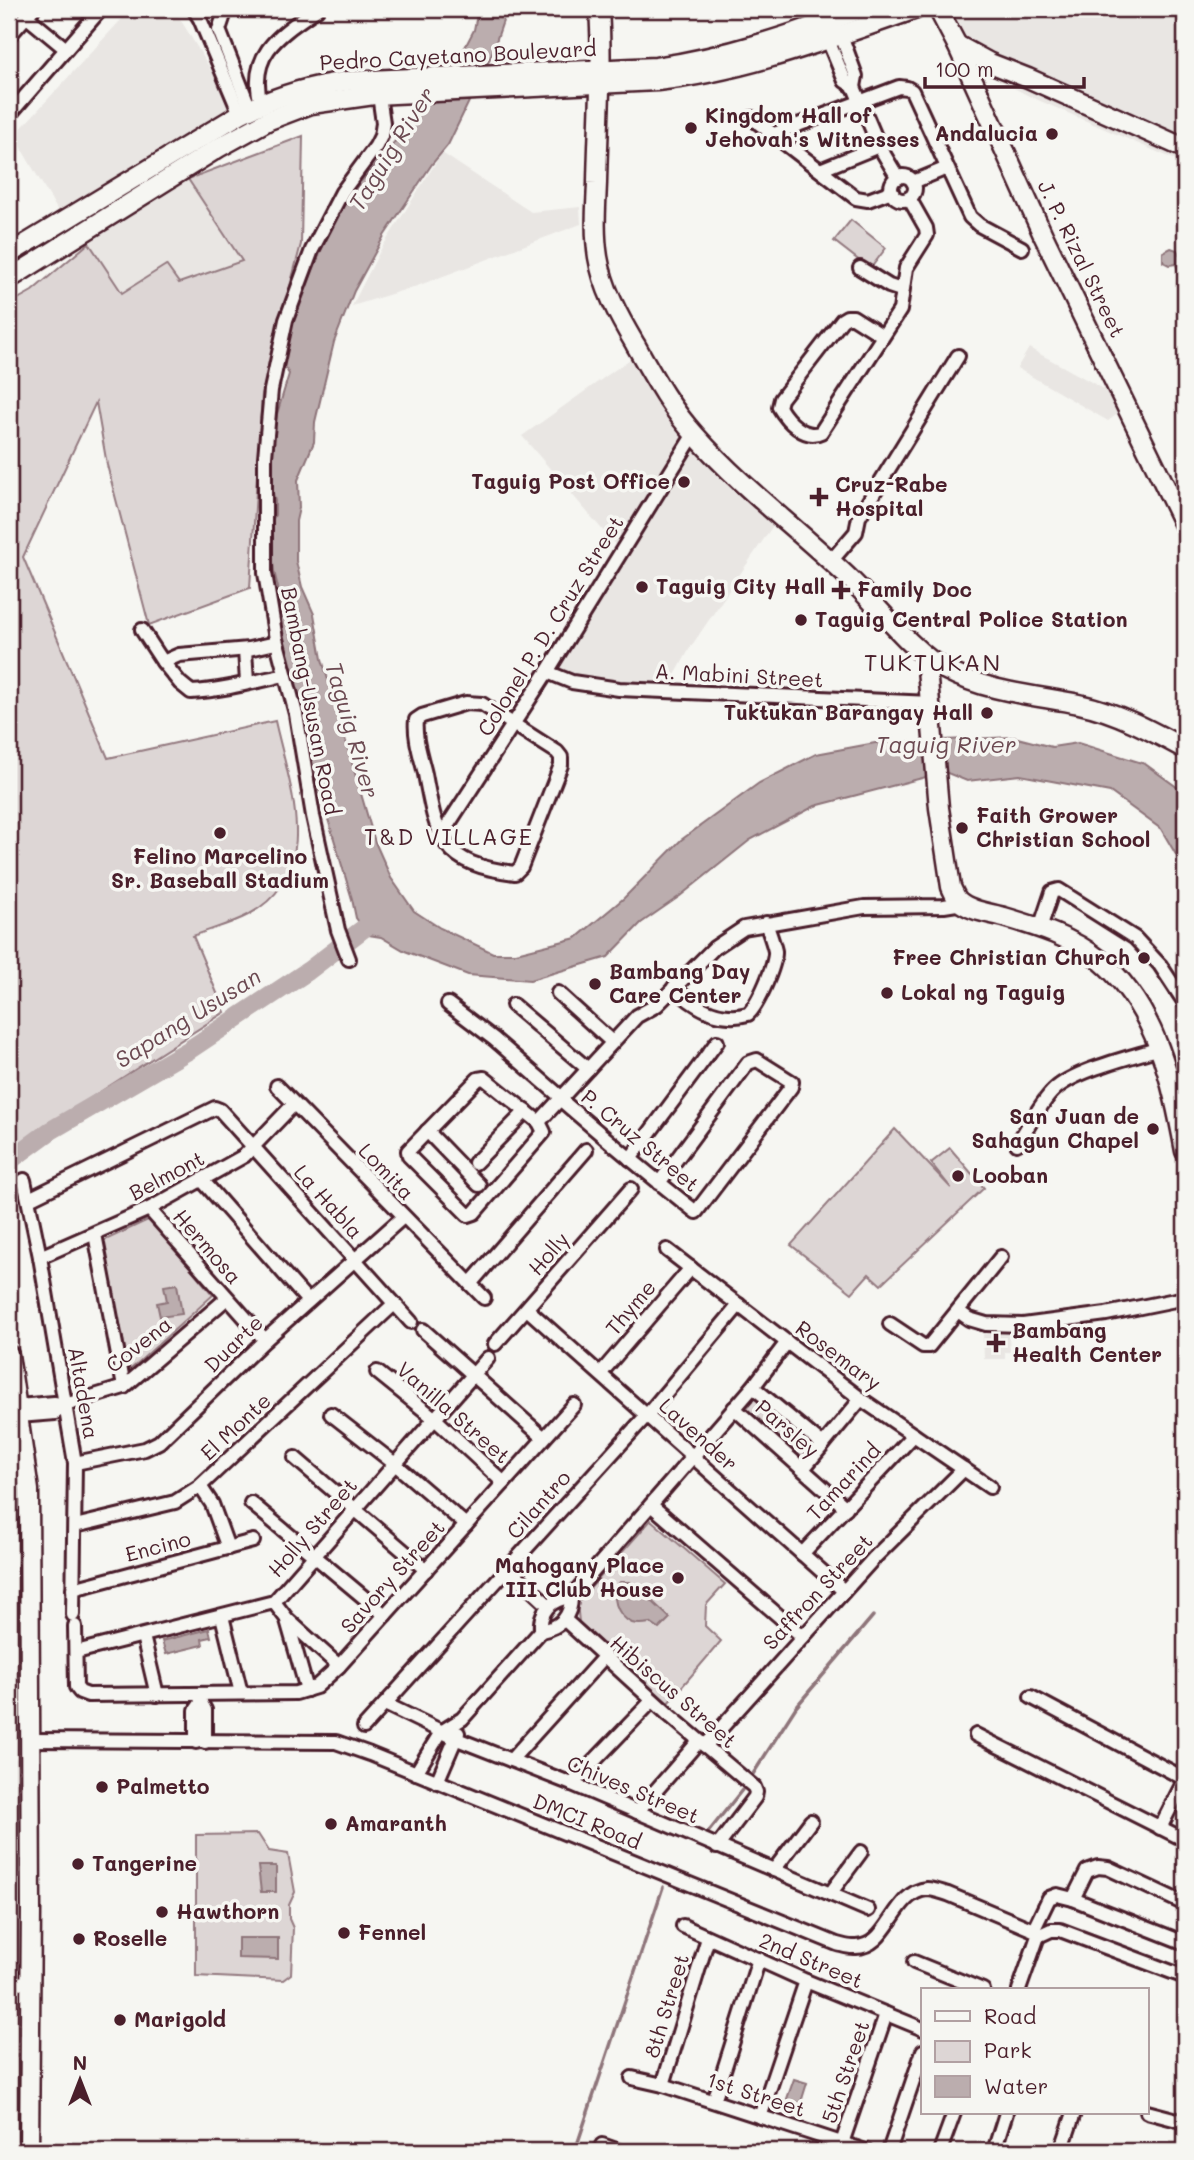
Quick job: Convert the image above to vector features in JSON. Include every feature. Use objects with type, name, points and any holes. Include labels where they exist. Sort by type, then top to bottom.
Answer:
[{"type":"main road","points":[[599,9],[595,215],[601,270],[622,321],[661,391],[694,434],[763,502],[831,561],[926,657],[945,670],[1010,693],[1104,710],[1185,750]]},
{"type":"main road","name":"Pedro Cayetano Boulevard","points":[[599,77],[684,63],[737,50],[838,13],[861,9]]},
{"type":"main road","name":"Pedro Cayetano Boulevard","points":[[9,254],[214,140],[321,102],[499,83],[599,77],[686,78],[745,66],[914,9]]},
{"type":"main road","name":"J. P. Rizal Street","points":[[938,9],[1043,235],[1185,527]]},
{"type":"main road","points":[[957,45],[990,63],[1182,147]]},
{"type":"main road","name":"Pedro Cayetano Boulevard","points":[[9,279],[214,140],[250,109],[317,85],[347,81],[396,79],[499,83]]},
{"type":"main road","points":[[926,657],[939,808],[951,887],[957,900],[971,908],[1040,928],[1072,942],[1090,953],[1125,985],[1160,1048],[1183,1128],[1185,1151]]},
{"type":"main road","points":[[9,1355],[29,1490],[29,2151]]},
{"type":"street","points":[[9,115],[102,9]]},
{"type":"street","points":[[230,75],[219,30],[225,9],[197,14],[230,75],[250,109]]},
{"type":"street","points":[[250,109],[261,60],[266,51],[287,29],[317,9]]},
{"type":"street","points":[[9,36],[30,13],[66,49]]},
{"type":"street","points":[[835,37],[845,80],[854,87],[880,146],[898,178]]},
{"type":"street","points":[[774,134],[860,101],[899,88],[907,88],[912,91],[970,217],[979,225],[1022,248]]},
{"type":"street","name":"Bambang-Ususan Road","points":[[347,955],[338,930],[313,816],[296,714],[276,643],[265,573],[265,457],[271,390],[286,320],[312,250],[342,192],[381,136],[383,123],[379,95]]},
{"type":"street","points":[[752,118],[860,201],[892,191]]},
{"type":"street","points":[[820,170],[880,146]]},
{"type":"street","points":[[913,183],[947,168]]},
{"type":"street","points":[[898,178],[908,178],[913,183],[914,193],[909,198],[899,199],[892,191],[892,184],[898,178]]},
{"type":"street","points":[[883,336],[853,317],[842,320],[780,399],[779,407],[783,414],[806,435],[821,432],[900,310],[906,268],[927,234],[909,198]]},
{"type":"street","points":[[860,268],[889,286],[901,289]]},
{"type":"street","points":[[831,561],[856,532],[859,517],[958,356]]},
{"type":"street","name":"Colonel P. D. Cruz Street","points":[[440,837],[547,672],[694,434]]},
{"type":"street","points":[[142,630],[163,662],[191,692],[221,690],[285,675]]},
{"type":"street","points":[[163,662],[179,655],[244,650],[276,643]]},
{"type":"street","points":[[244,650],[247,682]]},
{"type":"street","name":"A. Mabini Street","points":[[547,672],[572,682],[619,689],[931,703]]},
{"type":"street","points":[[466,703],[482,704],[513,723],[557,751],[561,757],[561,765],[521,867],[515,873],[478,866],[457,856],[440,837],[415,726],[416,720],[422,716],[466,703]]},
{"type":"street","points":[[1040,928],[1052,892],[1059,890],[1135,938],[1160,965],[1185,1003]]},
{"type":"street","points":[[539,1122],[637,1016],[657,1005],[714,948],[744,929],[864,907],[944,906],[963,903]]},
{"type":"street","points":[[674,987],[693,1004],[705,1010],[732,1016],[748,1014],[775,962],[775,949],[766,923]]},
{"type":"street","points":[[558,993],[612,1042]]},
{"type":"street","name":"P. Cruz Street","points":[[448,1004],[494,1039],[630,1159],[659,1183],[696,1212],[791,1087],[792,1082],[757,1060],[748,1063],[659,1183]]},
{"type":"street","points":[[513,1005],[588,1069]]},
{"type":"street","points":[[630,1159],[717,1042]]},
{"type":"street","points":[[1017,1144],[1054,1090],[1088,1071],[1160,1048]]},
{"type":"street","points":[[481,1078],[488,1080],[526,1111],[539,1122],[543,1135],[471,1215],[466,1214],[409,1156],[409,1148],[481,1078]]},
{"type":"street","name":"Lomita","points":[[276,1086],[484,1298]]},
{"type":"street","name":"Belmont","points":[[40,1257],[149,1209],[244,1156],[294,1104]]},
{"type":"street","name":"La Habla","points":[[29,1199],[215,1108],[220,1110],[411,1322]]},
{"type":"street","points":[[475,1163],[526,1111]]},
{"type":"street","points":[[427,1130],[480,1185]]},
{"type":"street","points":[[470,1284],[586,1150]]},
{"type":"street","name":"Altadena","points":[[24,1180],[75,1463],[73,1588],[76,1687],[88,1695],[157,1695]]},
{"type":"street","points":[[202,1181],[308,1301]]},
{"type":"street","name":"Holly","points":[[495,1344],[631,1189]]},
{"type":"street","name":"Hermosa","points":[[149,1209],[265,1340]]},
{"type":"street","name":"Duarte","points":[[75,1463],[145,1449],[159,1442],[265,1340],[402,1217]]},
{"type":"street","points":[[95,1234],[124,1387]]},
{"type":"street","name":"Rosemary","points":[[667,1250],[861,1399],[990,1487]]},
{"type":"street","points":[[890,1324],[926,1347],[931,1344],[1001,1257]]},
{"type":"street","name":"Thyme","points":[[601,1373],[691,1268]]},
{"type":"street","name":"Covena","points":[[19,1411],[65,1405],[124,1387],[226,1298]]},
{"type":"street","points":[[958,1311],[969,1319],[986,1324],[1023,1325],[1107,1314],[1185,1298]]},
{"type":"street","name":"El Monte","points":[[75,1527],[175,1502],[200,1486],[394,1304]]},
{"type":"street","name":"Cilantro","points":[[364,1727],[647,1415],[739,1305]]},
{"type":"street","name":"Lavender","points":[[527,1309],[844,1591]]},
{"type":"street","points":[[423,1330],[544,1438]]},
{"type":"street","points":[[416,1773],[441,1732],[462,1719],[541,1631],[556,1627],[565,1620],[569,1614],[570,1597],[753,1387],[787,1342]]},
{"type":"street","name":"Holly Street","points":[[76,1652],[274,1602],[488,1358]]},
{"type":"street","name":"Vanilla Street","points":[[377,1372],[434,1418],[504,1483]]},
{"type":"street","points":[[753,1387],[823,1446]]},
{"type":"street","points":[[803,1469],[861,1399]]},
{"type":"street","name":"Savory Street","points":[[307,1690],[316,1687],[339,1666],[574,1405]]},
{"type":"street","name":"Parsley","points":[[734,1408],[846,1508]]},
{"type":"street","points":[[331,1414],[466,1525]]},
{"type":"street","name":"Tamarind","points":[[802,1554],[914,1435]]},
{"type":"street","points":[[295,1458],[425,1570]]},
{"type":"street","name":"Saffron Street","points":[[637,1812],[844,1591],[964,1469]]},
{"type":"street","points":[[200,1486],[212,1504],[229,1548]]},
{"type":"street","points":[[251,1503],[385,1615]]},
{"type":"street","points":[[651,1505],[803,1637]]},
{"type":"street","name":"Encino","points":[[73,1588],[253,1541]]},
{"type":"street","points":[[508,1568],[548,1605]]},
{"type":"street","points":[[541,1631],[541,1618],[548,1605],[558,1599],[570,1597]]},
{"type":"street","points":[[274,1602],[287,1619],[339,1666]]},
{"type":"street","points":[[222,1616],[242,1693]]},
{"type":"street","points":[[143,1636],[157,1695],[200,1699],[242,1693],[296,1693],[307,1690],[287,1619]]},
{"type":"street","name":"Hibiscus Street","points":[[565,1620],[653,1701],[754,1787],[755,1797],[717,1847]]},
{"type":"street","points":[[511,1760],[604,1657]]},
{"type":"street","points":[[1031,1697],[1185,1779],[1160,1828]]},
{"type":"street","points":[[200,1699],[196,1710],[201,1742]]},
{"type":"street","points":[[572,1784],[653,1701]]},
{"type":"street","name":"Chives Street","points":[[385,1704],[457,1739],[572,1784],[868,1910]]},
{"type":"street","points":[[438,1782],[457,1739],[462,1719]]},
{"type":"street","points":[[976,1735],[1185,1840]]},
{"type":"street","name":"DMCI Road","points":[[31,1740],[336,1742],[836,1944],[855,1948],[867,1944],[879,1935],[902,1903],[911,1895],[927,1889],[948,1894],[1036,1932]]},
{"type":"street","points":[[774,1870],[811,1821]]},
{"type":"street","points":[[830,1894],[861,1852]]},
{"type":"street","points":[[1073,1899],[1087,1871],[1101,1867],[1185,1905]]},
{"type":"street","points":[[1020,1988],[1036,1932],[1051,1897],[1057,1895],[1185,1943]]},
{"type":"street","name":"2nd Street","points":[[683,1926],[921,2028]]},
{"type":"street","points":[[1036,1932],[1060,1930],[1185,1977]]},
{"type":"street","name":"8th Street","points":[[663,2085],[708,1938]]},
{"type":"street","points":[[714,2101],[759,1959]]},
{"type":"street","points":[[914,1962],[979,1988]]},
{"type":"street","points":[[9,1974],[31,1979]]},
{"type":"street","points":[[9,1982],[31,1979]]},
{"type":"street","points":[[760,2117],[806,1981]]},
{"type":"street","name":"5th Street","points":[[842,2143],[886,2014]]},
{"type":"street","points":[[889,2151],[921,2057]]},
{"type":"street","name":"1st Street","points":[[632,2078],[663,2085],[866,2151]]},
{"type":"street","points":[[1148,2112],[1185,2122]]},
{"type":"street","points":[[940,2151],[954,2114]]},
{"type":"street","points":[[993,2151],[1006,2114]]},
{"type":"street","points":[[1060,2151],[1074,2114]]},
{"type":"street","points":[[602,2146],[619,2151]]},
{"type":"shaded area","points":[[131,9],[174,9],[233,106],[58,211],[14,136]]},
{"type":"shaded area","points":[[946,9],[1185,9],[1185,164],[1029,96],[979,69]]},
{"type":"shaded area","points":[[442,153],[531,212],[580,207],[581,224],[417,286],[352,306],[381,249]]},
{"type":"shaded area","points":[[188,179],[243,261],[179,283],[166,265],[122,293],[89,243]]},
{"type":"shaded area","points":[[1029,348],[1102,388],[1112,390],[1123,410],[1108,421],[1017,368]]},
{"type":"shaded area","points":[[633,357],[682,432],[684,440],[618,548],[522,436]]},
{"type":"shaded area","points":[[693,442],[776,521],[690,648],[668,688],[579,679],[556,667],[593,610]]},
{"type":"shaded area","name":"Bambang Health Center","points":[[992,1325],[1016,1326],[1016,1334],[1009,1334],[1010,1352],[1005,1352],[1005,1359],[984,1359],[983,1334],[992,1334]]},
{"type":"shaded area","points":[[20,1758],[18,1946],[17,1956],[9,1965],[9,1759]]},
{"type":"green space","points":[[303,136],[301,244],[262,394],[250,588],[149,625],[107,465],[96,402],[23,557],[108,758],[275,721],[293,801],[296,827],[294,853],[287,876],[272,897],[248,915],[193,936],[225,1012],[9,1150],[9,304],[32,291],[89,243],[122,293],[166,265],[179,283],[242,261],[188,179]]},
{"type":"green space","points":[[851,220],[886,248],[870,269],[834,241]]},
{"type":"green space","points":[[895,1129],[951,1188],[931,1163],[950,1148],[984,1188],[881,1285],[869,1274],[852,1293],[791,1245]]},
{"type":"green space","points":[[150,1219],[213,1295],[130,1370],[101,1242]]},
{"type":"green space","points":[[755,1398],[811,1447],[802,1458],[746,1409]]},
{"type":"green space","points":[[651,1520],[725,1584],[706,1605],[705,1626],[721,1641],[668,1703],[579,1622],[577,1603]]},
{"type":"green space","points":[[258,1834],[269,1851],[288,1854],[295,1892],[289,1905],[289,1919],[293,1928],[291,1974],[283,1980],[196,1976],[196,1835]]},
{"type":"water","name":"Taguig River","points":[[478,9],[507,9],[491,56],[448,145],[432,164],[384,236],[354,291],[334,342],[315,422],[314,442],[298,480],[296,561],[302,587],[314,614],[322,659],[375,842],[391,878],[414,911],[440,928],[493,953],[516,953],[576,938],[624,898],[681,840],[759,783],[816,754],[875,743],[1014,737],[1052,747],[1078,743],[1145,764],[1185,793],[1185,870],[1161,829],[1110,792],[1020,775],[967,781],[945,772],[815,806],[750,840],[680,896],[641,923],[608,957],[530,980],[468,975],[405,951],[381,937],[369,935],[356,918],[304,739],[293,675],[279,625],[278,588],[270,534],[275,501],[268,473],[277,414],[289,374],[281,366],[290,327],[327,236],[345,200],[413,120],[414,103],[462,53],[474,30]]},
{"type":"water","points":[[1171,248],[1177,250],[1180,256],[1185,254],[1185,275],[1178,270],[1176,264],[1163,262],[1163,252]]},
{"type":"water","points":[[177,1284],[182,1314],[160,1317],[157,1303],[167,1301],[164,1286]]},
{"type":"water","points":[[620,1582],[630,1582],[636,1586],[670,1618],[659,1629],[650,1623],[636,1624],[627,1620],[616,1605],[615,1593]]},
{"type":"water","points":[[209,1629],[211,1637],[202,1639],[203,1645],[166,1654],[162,1641]]},
{"type":"water","points":[[258,1866],[276,1866],[276,1892],[261,1892]]},
{"type":"water","points":[[238,1938],[278,1938],[278,1959],[238,1958]]},
{"type":"water","points":[[794,2079],[807,2083],[797,2115],[783,2110]]},
{"type":"waterway","name":"Sapang Ususan","points":[[9,1161],[50,1131],[189,1050],[308,971],[384,913]]},
{"type":"waterway","points":[[753,1774],[796,1707],[873,1616]]},
{"type":"waterway","points":[[706,1835],[742,1790]]},
{"type":"waterway","points":[[575,2151],[663,1887]]},
{"type":"place","name":"Kingdom Hall of Jehovah's Witnesses","points":[[691,128]]},
{"type":"place","name":"Andalucia","points":[[1052,134]]},
{"type":"place","name":"Taguig Post Office","points":[[684,482]]},
{"type":"place","name":"Cruz-Rabe Hospital","points":[[819,497]]},
{"type":"place","name":"Taguig City Hall","points":[[642,587]]},
{"type":"place","name":"Family Doc","points":[[841,590]]},
{"type":"place","name":"Taguig Central Police Station","points":[[801,620]]},
{"type":"place","name":"Tuktukan Barangay Hall","points":[[987,713]]},
{"type":"place","name":"Faith Grower Christian School","points":[[962,828]]},
{"type":"place","name":"Felino Marcelino Sr. Baseball Stadium","points":[[220,833]]},
{"type":"place","name":"Free Christian Church","points":[[1144,958]]},
{"type":"place","name":"Bambang Day Care Center","points":[[595,984]]},
{"type":"place","name":"Lokal ng Taguig","points":[[887,993]]},
{"type":"place","name":"San Juan de Sahagun Chapel","points":[[1153,1129]]},
{"type":"place","name":"Looban","points":[[958,1176]]},
{"type":"place","name":"Bambang Health Center","points":[[996,1343]]},
{"type":"place","name":"Mahogany Place III Club House","points":[[678,1578]]},
{"type":"place","name":"Palmetto","points":[[102,1787]]},
{"type":"place","name":"Amaranth","points":[[331,1824]]},
{"type":"place","name":"Tangerine","points":[[78,1864]]},
{"type":"place","name":"Hawthorn","points":[[162,1912]]},
{"type":"place","name":"Fennel","points":[[344,1933]]},
{"type":"place","name":"Roselle","points":[[79,1939]]},
{"type":"place","name":"Marigold","points":[[120,2020]]},
{"type":"district","name":"TUKTUKAN","points":[[933,663]]},
{"type":"district","name":"T&D VILLAGE","points":[[449,837]]}]
